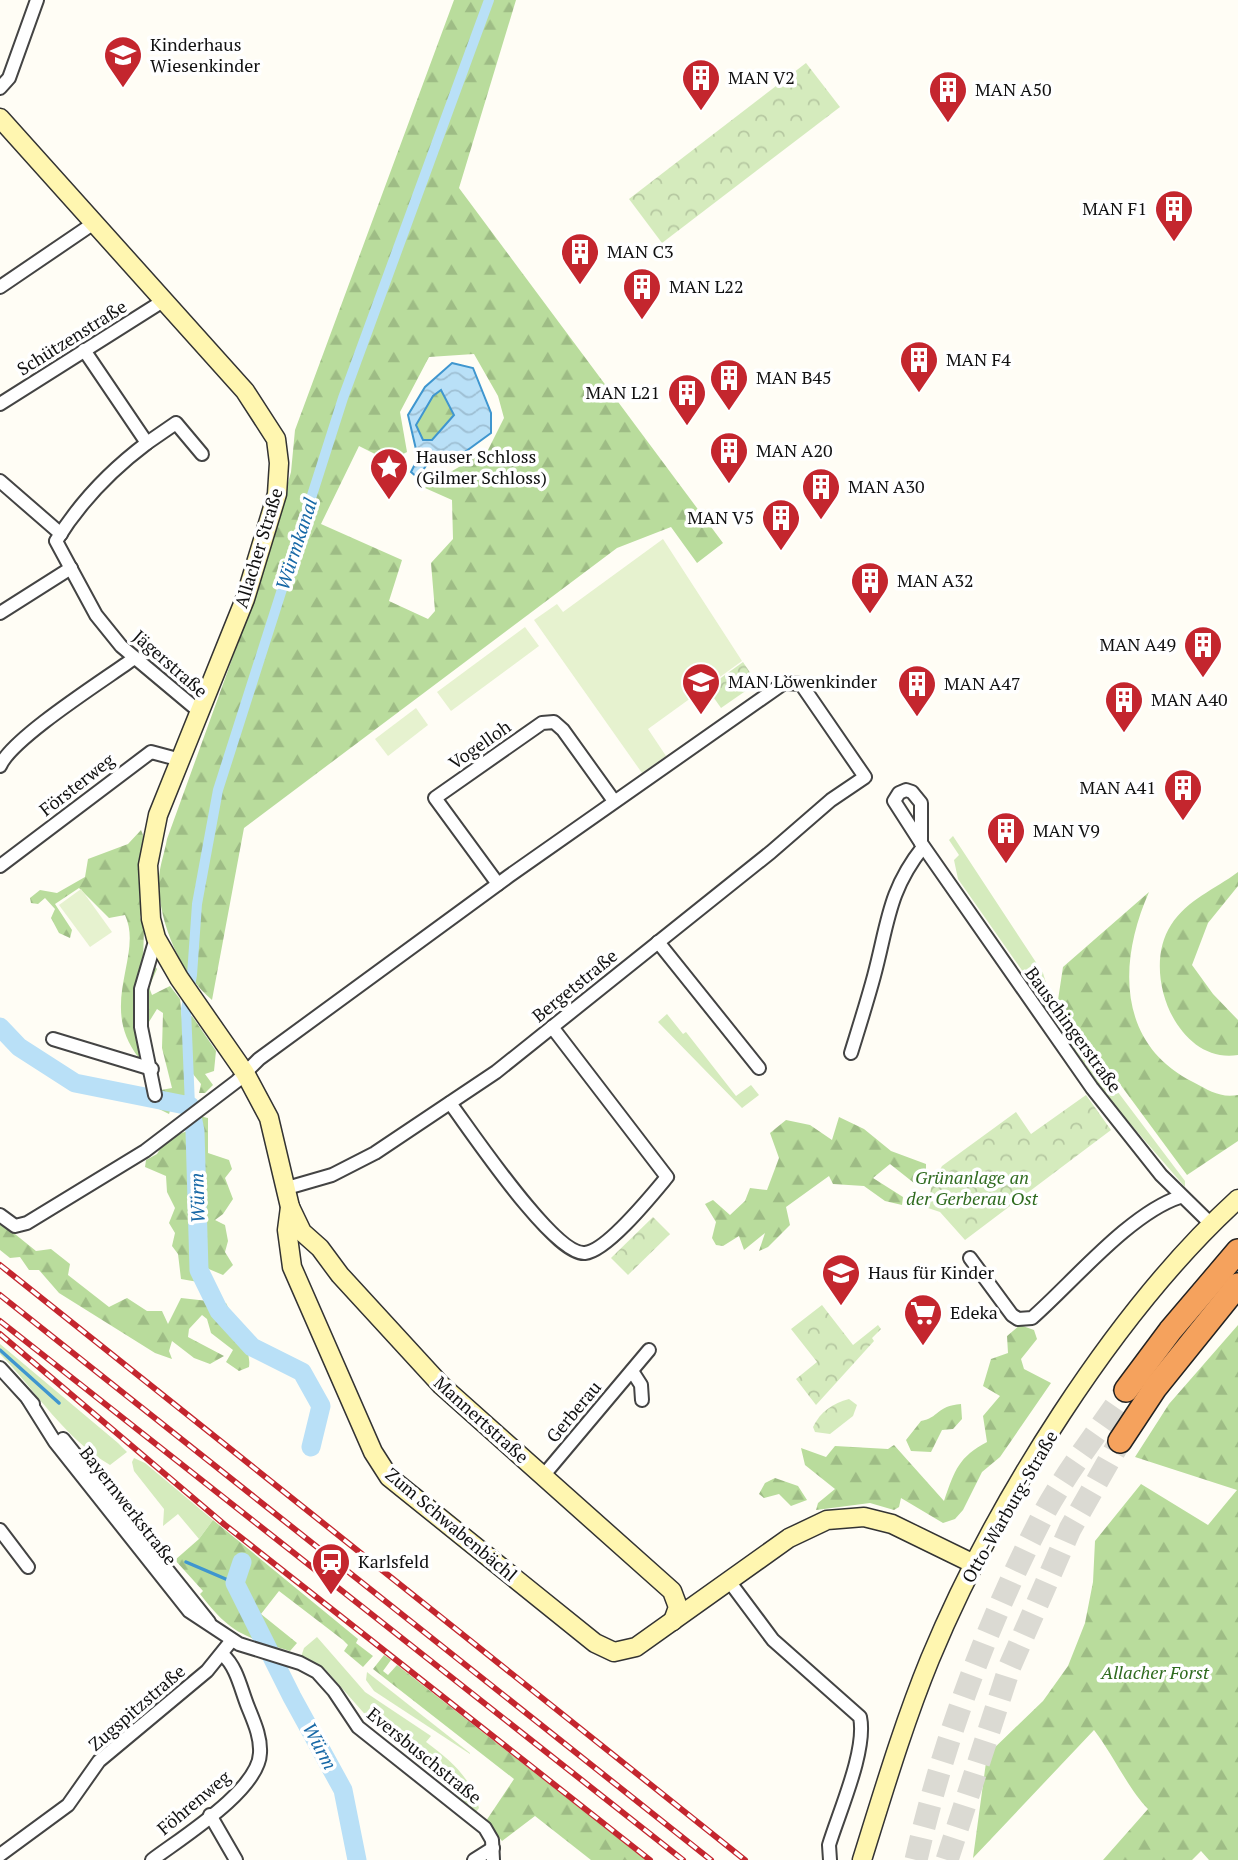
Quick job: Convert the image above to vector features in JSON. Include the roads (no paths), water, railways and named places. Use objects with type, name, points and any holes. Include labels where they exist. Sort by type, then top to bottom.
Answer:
[{"type":"highway","points":[[1126,1390],[1170,1331],[1238,1251]]},
{"type":"highway","points":[[1120,1441],[1155,1388],[1238,1285]]},
{"type":"street","points":[[0,88],[9,78],[37,0]]},
{"type":"street","name":"Allacher Straße","points":[[0,118],[253,401],[270,426],[278,453],[279,479],[273,507],[245,599],[150,844],[148,891],[156,938],[179,978],[245,1073]]},
{"type":"street","points":[[0,287],[94,223]]},
{"type":"street","name":"Schützenstraße","points":[[0,404],[163,301]]},
{"type":"street","points":[[84,351],[147,443]]},
{"type":"street","points":[[0,481],[61,534],[92,492],[118,465],[176,423],[202,454]]},
{"type":"street","name":"Jägerstraße","points":[[61,534],[56,541],[96,615],[133,659],[201,713]]},
{"type":"street","points":[[0,613],[71,568]]},
{"type":"street","points":[[0,766],[3,758],[26,738],[133,659]]},
{"type":"street","name":"Bergetstraße","points":[[287,1188],[332,1175],[349,1167],[450,1103],[552,1027],[831,800],[865,777],[814,700],[796,681],[784,683],[614,801]]},
{"type":"street","name":"Vogelloh","points":[[498,884],[435,798],[542,723],[554,722],[563,730],[614,801]]},
{"type":"street","name":"Försterweg","points":[[0,866],[151,752],[181,760]]},
{"type":"street","points":[[0,1215],[15,1226],[27,1223],[145,1151],[498,884],[614,801]]},
{"type":"street","name":"Bauschingerstraße","points":[[851,1053],[874,975],[892,897],[901,876],[922,845],[1092,1088],[1180,1197],[1212,1225]]},
{"type":"street","name":"Allacher Straße","points":[[155,1095],[152,1069],[141,1027],[141,989],[156,938]]},
{"type":"street","points":[[658,942],[759,1068]]},
{"type":"street","points":[[450,1103],[525,1204],[556,1239],[570,1250],[583,1253],[600,1248],[667,1177],[552,1027]]},
{"type":"street","points":[[53,1039],[152,1069]]},
{"type":"street","name":"Zum Schwabenbächl","points":[[245,1073],[274,1131],[290,1206],[287,1230],[292,1267],[373,1452],[389,1478],[601,1647],[614,1652],[629,1651],[800,1531],[843,1517],[864,1517],[892,1524],[974,1564]]},
{"type":"street","points":[[970,1258],[1012,1315],[1018,1320],[1032,1318],[1110,1244],[1167,1201],[1180,1197]]},
{"type":"street","name":"Otto-Warburg-Straße","points":[[862,1860],[891,1766],[930,1660],[974,1564],[1026,1473],[1091,1374],[1169,1270],[1238,1199]]},
{"type":"street","name":"Mannertstraße","points":[[290,1206],[302,1232],[441,1385],[672,1591]]},
{"type":"street","name":"Gerberau","points":[[543,1476],[649,1350]]},
{"type":"street","name":"Bayernwerkstraße","points":[[0,1368],[28,1399],[55,1442],[185,1607],[232,1640],[286,1659]]},
{"type":"street","points":[[632,1371],[641,1385],[642,1399]]},
{"type":"street","points":[[0,1531],[28,1567]]},
{"type":"street","points":[[729,1581],[790,1658],[855,1710],[860,1717],[862,1727],[856,1759],[829,1845],[830,1860]]},
{"type":"street","name":"Zum Schwabenbächl","points":[[672,1591],[696,1595],[729,1581]]},
{"type":"street","points":[[672,1591],[678,1607],[673,1621]]},
{"type":"street","name":"Zugspitzstraße","points":[[0,1855],[68,1805],[99,1761],[223,1655],[232,1640]]},
{"type":"street","name":"Föhrenweg","points":[[152,1860],[244,1786],[256,1771],[261,1756],[260,1738],[233,1667],[223,1655]]},
{"type":"street","name":"Eversbuschstraße","points":[[286,1659],[306,1665],[321,1676],[358,1727],[485,1828],[493,1854]]},
{"type":"street","points":[[210,1815],[236,1860]]},
{"type":"street","points":[[474,1860],[493,1854]]},
{"type":"water","points":[[452,363],[473,368],[491,413],[491,433],[458,457],[429,461],[418,478],[411,472],[418,458],[408,415],[425,387]],"holes":[[[441,390],[454,415],[432,440],[423,440],[416,425],[433,396]]]},
{"type":"waterway","name":"Würmkanal","points":[[190,1106],[186,1009],[192,975],[197,904],[218,790],[343,398],[489,0]]},
{"type":"waterway","name":"Würm","points":[[0,1027],[19,1047],[75,1083],[190,1106],[195,1131],[199,1270],[219,1311],[252,1347],[302,1372],[321,1406],[311,1447]]},
{"type":"waterway","points":[[0,1350],[59,1403]]},
{"type":"waterway","points":[[186,1562],[235,1583]]},
{"type":"waterway","name":"Würm","points":[[242,1562],[235,1583],[292,1697],[343,1790],[357,1860]]},
{"type":"tunnel","points":[[916,1860],[953,1727],[1003,1598],[1052,1499],[1126,1390]]},
{"type":"tunnel","points":[[947,1860],[1010,1666],[1070,1529],[1120,1441]]},
{"type":"railway","points":[[0,1265],[745,1860]]},
{"type":"railway","points":[[0,1295],[711,1860]]},
{"type":"railway","points":[[0,1321],[683,1860]]},
{"type":"railway","points":[[0,1334],[225,1525],[650,1860]]},
{"type":"place","name":"Kinderhaus Wiesenkinder","points":[[123,89]]},
{"type":"place","name":"MAN V2","points":[[701,112]]},
{"type":"place","name":"MAN A50","points":[[948,124]]},
{"type":"place","name":"MAN F1","points":[[1174,243]]},
{"type":"place","name":"MAN C3","points":[[580,286]]},
{"type":"place","name":"MAN L22","points":[[642,321]]},
{"type":"place","name":"MAN F4","points":[[919,394]]},
{"type":"place","name":"MAN B45","points":[[729,412]]},
{"type":"place","name":"MAN L21","points":[[687,427]]},
{"type":"place","name":"MAN A20","points":[[729,485]]},
{"type":"place","name":"Hauser Schloss (Gilmer Schloss)","points":[[389,501]]},
{"type":"place","name":"MAN A30","points":[[821,521]]},
{"type":"place","name":"MAN V5","points":[[781,552]]},
{"type":"place","name":"MAN A32","points":[[870,615]]},
{"type":"place","name":"MAN A49","points":[[1203,679]]},
{"type":"place","name":"MAN Löwenkinder","points":[[701,716]]},
{"type":"place","name":"MAN A47","points":[[917,718]]},
{"type":"place","name":"MAN A40","points":[[1124,734]]},
{"type":"place","name":"MAN A41","points":[[1183,822]]},
{"type":"place","name":"MAN V9","points":[[1006,865]]},
{"type":"place","name":"Haus für Kinder","points":[[841,1307]]},
{"type":"place","name":"Edeka","points":[[923,1347]]},
{"type":"place","name":"Karlsfeld","points":[[331,1596]]},
{"type":"park label","name":"Grünanlage an der Gerberau Ost","points":[[972,1188]]},
{"type":"park label","name":"Allacher Forst","points":[[1155,1673]]}]
